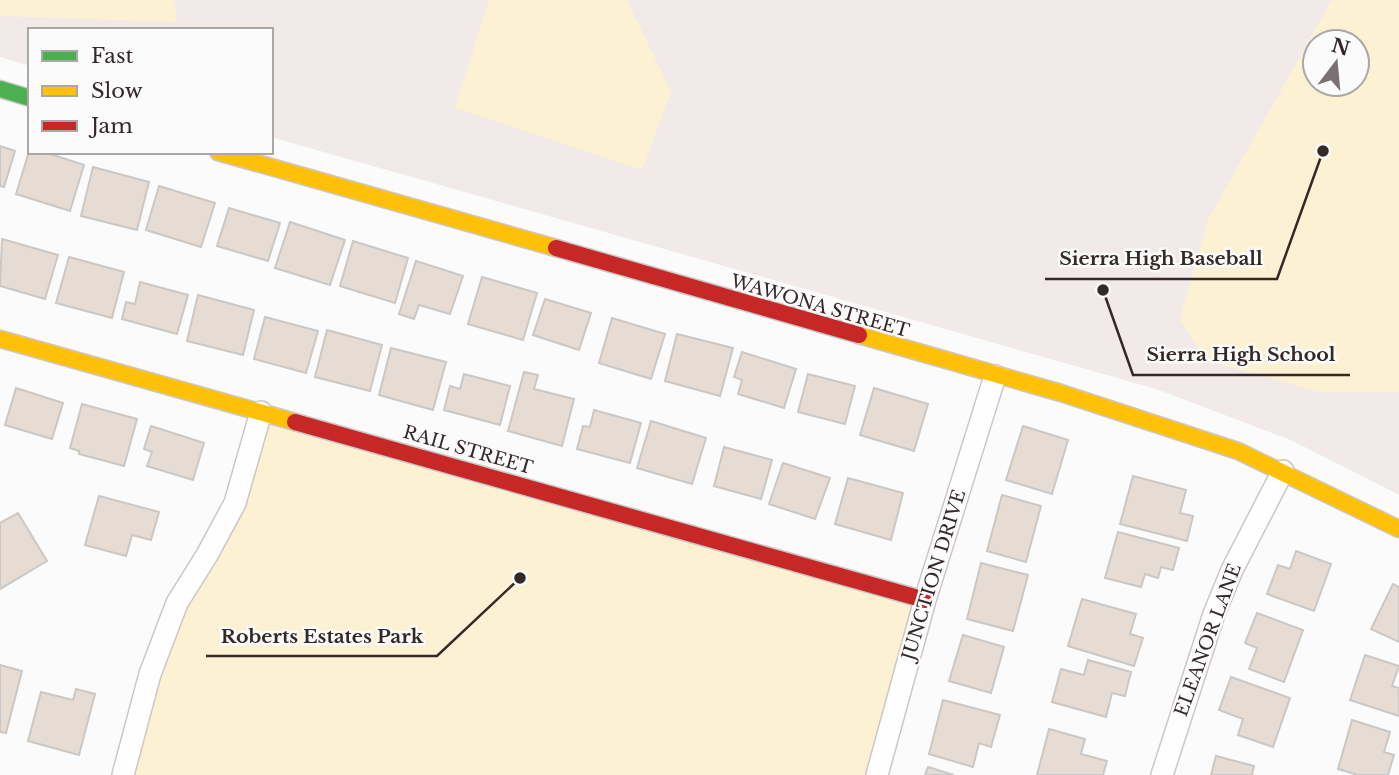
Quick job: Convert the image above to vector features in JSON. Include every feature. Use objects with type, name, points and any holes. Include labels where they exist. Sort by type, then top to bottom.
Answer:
[{"type":"street","points":[[0,89],[28,97]]},
{"type":"street","name":"WAWONA STREET","points":[[225,154],[1061,393],[1238,452],[1283,471],[1399,529]]},
{"type":"street","name":"RAIL STREET","points":[[0,339],[925,600]]},
{"type":"street","name":"JUNCTION DRIVE","points":[[877,775],[925,600],[995,376]]},
{"type":"street","points":[[123,775],[150,674],[173,614],[235,503],[261,412]]},
{"type":"street","name":"ELEANOR LANE","points":[[1162,775],[1183,701],[1214,614],[1232,570],[1283,471]]},
{"type":"shaded area","points":[[0,0],[1399,0],[1399,495],[1293,441],[1156,389],[273,138],[273,28],[28,28],[28,65],[0,57]]},
{"type":"shaded area","points":[[0,0],[174,0],[177,22],[0,16]]},
{"type":"shaded area","points":[[489,0],[627,0],[671,92],[642,170],[455,108]]},
{"type":"shaded area","points":[[1332,0],[1399,0],[1399,392],[1319,392],[1205,360],[1180,319],[1209,218],[1301,55],[1301,98],[1371,98],[1371,28],[1316,28]]},
{"type":"shaded area","points":[[261,412],[925,600],[877,775],[123,775],[150,674],[207,555]]},
{"type":"building","points":[[0,146],[15,151],[4,187],[0,186]]},
{"type":"building","points":[[28,154],[50,154],[84,165],[70,211],[16,194]]},
{"type":"building","points":[[93,167],[149,182],[137,230],[81,216]]},
{"type":"building","points":[[159,186],[215,203],[201,247],[146,230]]},
{"type":"building","points":[[229,208],[280,223],[268,261],[217,246]]},
{"type":"building","points":[[290,222],[345,240],[330,285],[275,268]]},
{"type":"building","points":[[2,239],[58,255],[45,299],[0,286]]},
{"type":"building","points":[[353,241],[408,258],[395,303],[340,286]]},
{"type":"building","points":[[69,257],[124,272],[112,318],[56,303]]},
{"type":"building","points":[[416,261],[463,276],[450,314],[419,305],[414,319],[399,314]]},
{"type":"building","points":[[482,277],[537,293],[523,340],[468,324]]},
{"type":"building","points":[[140,282],[188,295],[177,334],[122,319],[126,302],[135,304]]},
{"type":"building","points":[[198,295],[254,310],[243,355],[187,341]]},
{"type":"building","points":[[545,299],[591,313],[579,350],[533,335]]},
{"type":"building","points":[[265,317],[318,331],[306,373],[254,359]]},
{"type":"building","points":[[612,318],[665,334],[651,379],[599,363]]},
{"type":"building","points":[[327,330],[382,345],[370,391],[315,377]]},
{"type":"building","points":[[677,334],[733,348],[720,396],[665,381]]},
{"type":"building","points":[[391,348],[446,362],[433,410],[379,395]]},
{"type":"building","points":[[742,352],[796,369],[784,408],[738,394],[742,380],[734,377]]},
{"type":"building","points":[[524,372],[538,375],[534,389],[574,399],[562,446],[508,431]]},
{"type":"building","points":[[464,374],[510,386],[500,425],[444,410],[450,386],[460,389]]},
{"type":"building","points":[[808,374],[855,386],[845,424],[798,412]]},
{"type":"building","points":[[16,388],[63,403],[52,439],[5,425]]},
{"type":"building","points":[[874,388],[928,404],[914,451],[860,435]]},
{"type":"building","points":[[82,404],[137,419],[124,466],[79,454],[79,451],[70,448]]},
{"type":"building","points":[[594,410],[641,423],[630,463],[577,449],[583,426],[590,427]]},
{"type":"building","points":[[651,421],[706,438],[692,484],[637,468]]},
{"type":"building","points":[[151,426],[204,443],[193,480],[147,466],[152,452],[144,449]]},
{"type":"building","points":[[1023,426],[1068,440],[1052,494],[1006,480]]},
{"type":"building","points":[[724,447],[772,460],[761,499],[714,486]]},
{"type":"building","points":[[783,463],[830,478],[815,519],[769,504]]},
{"type":"building","points":[[1133,476],[1186,490],[1180,513],[1193,516],[1187,541],[1120,524]]},
{"type":"building","points":[[848,478],[903,493],[891,540],[835,524]]},
{"type":"building","points":[[1002,495],[1041,506],[1026,562],[987,551]]},
{"type":"building","points":[[99,496],[159,512],[151,540],[132,535],[126,556],[85,545]]},
{"type":"building","points":[[18,513],[47,561],[0,589],[0,523]]},
{"type":"building","points":[[1118,532],[1179,548],[1173,570],[1161,567],[1158,578],[1145,574],[1141,587],[1105,578]]},
{"type":"building","points":[[1296,551],[1331,564],[1314,611],[1267,594],[1278,565],[1290,569]]},
{"type":"building","points":[[981,563],[1028,575],[1013,631],[967,619]]},
{"type":"building","points":[[1393,584],[1399,587],[1399,642],[1371,629]]},
{"type":"building","points":[[1082,599],[1136,614],[1130,634],[1143,638],[1134,666],[1068,646]]},
{"type":"building","points":[[1257,613],[1303,630],[1284,682],[1249,669],[1257,648],[1245,643]]},
{"type":"building","points":[[963,635],[1004,647],[991,693],[949,681]]},
{"type":"building","points":[[1365,655],[1399,666],[1392,686],[1399,688],[1399,716],[1350,700]]},
{"type":"building","points":[[1088,660],[1131,672],[1125,696],[1112,693],[1106,717],[1052,702],[1061,669],[1084,675]]},
{"type":"building","points":[[0,665],[22,671],[6,733],[0,732]]},
{"type":"building","points":[[1231,677],[1290,698],[1273,747],[1238,735],[1243,719],[1219,710]]},
{"type":"building","points":[[76,689],[95,694],[79,755],[28,741],[41,692],[73,700]]},
{"type":"building","points":[[943,700],[1000,715],[991,747],[979,743],[973,767],[929,754]]},
{"type":"building","points":[[1352,720],[1390,732],[1384,752],[1394,755],[1388,775],[1358,775],[1338,769]]},
{"type":"building","points":[[1049,729],[1085,739],[1081,754],[1107,761],[1103,775],[1037,775]]},
{"type":"building","points":[[1216,756],[1254,766],[1252,775],[1211,775]]},
{"type":"building","points":[[928,767],[954,775],[925,775]]},
{"type":"traffic: fast","points":[[0,89],[28,97]]},
{"type":"traffic: slow","points":[[225,154],[556,248]]},
{"type":"traffic: slow","points":[[859,335],[1061,393],[1238,451],[1399,529]]},
{"type":"traffic: slow","points":[[0,339],[295,422]]},
{"type":"traffic: jam","points":[[556,248],[859,335]]},
{"type":"traffic: jam","points":[[295,422],[925,600]]},
{"type":"place","name":"Sierra High Baseball","points":[[1323,151]]},
{"type":"place","name":"Sierra High School","points":[[1103,290]]},
{"type":"place","name":"Roberts Estates Park","points":[[520,578]]}]
